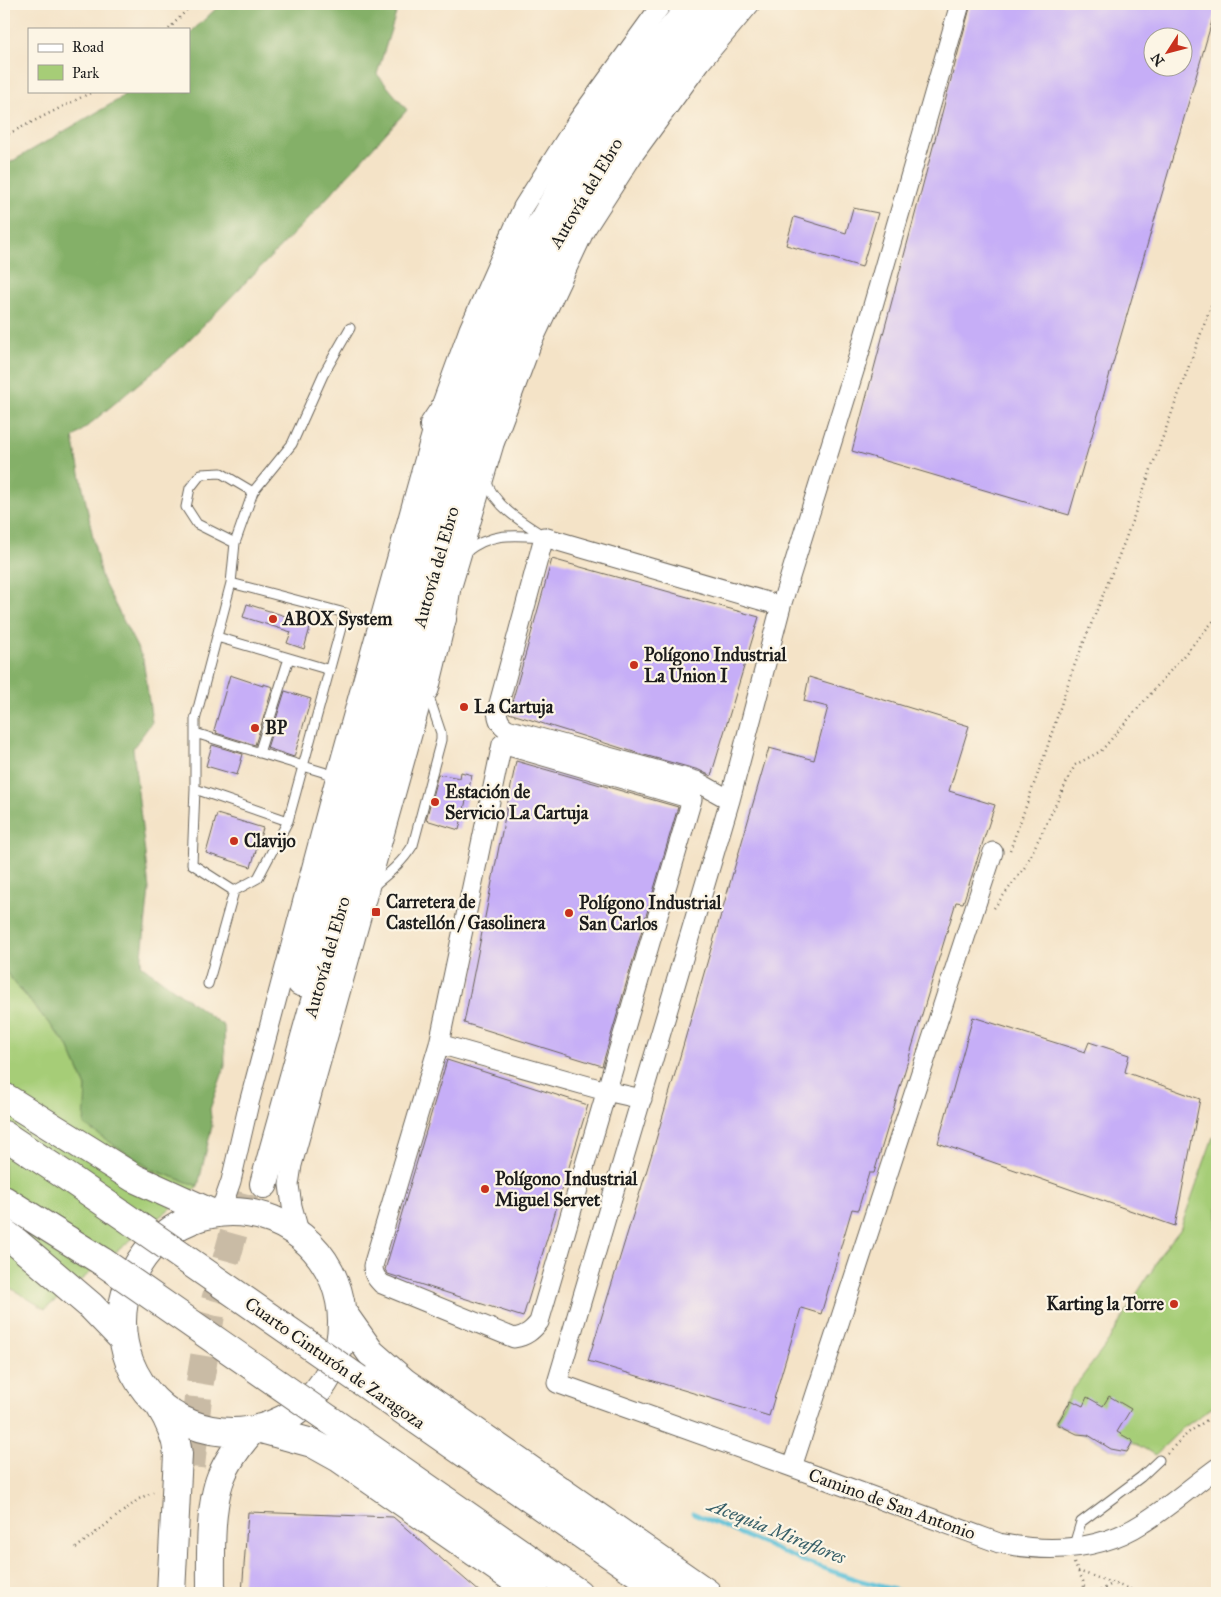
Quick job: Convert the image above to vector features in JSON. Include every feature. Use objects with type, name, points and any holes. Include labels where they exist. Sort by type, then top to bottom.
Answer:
[{"type":"highway","name":"Autovía del Ebro","points":[[694,4],[662,41],[600,128],[568,177],[527,250],[489,334],[451,441],[386,664],[256,1183],[407,671],[422,611],[472,483],[474,438],[510,340],[564,222],[615,142],[669,70],[725,4]]},
{"type":"highway","points":[[434,425],[452,398],[478,330],[506,268],[527,250]]},
{"type":"highway","points":[[426,688],[472,483]]},
{"type":"highway","points":[[4,1096],[134,1178],[215,1212]]},
{"type":"highway","name":"Cuarto Cinturón de Zaragoza","points":[[4,1135],[70,1178],[666,1593]]},
{"type":"highway","points":[[4,1200],[102,1262],[578,1593]]},
{"type":"highway","points":[[215,1212],[253,1214],[271,1219],[300,1235],[316,1251],[328,1270],[337,1290],[342,1312],[339,1350],[324,1384],[312,1399],[282,1421],[256,1430],[231,1433],[203,1429],[177,1418],[160,1406],[146,1392],[135,1376],[122,1338],[121,1317],[124,1296],[131,1275],[142,1256],[157,1240],[174,1228],[193,1218],[215,1212]]},
{"type":"highway","points":[[4,1233],[84,1300],[122,1338]]},
{"type":"highway","points":[[342,1312],[371,1353],[404,1382],[707,1593]]},
{"type":"highway","points":[[160,1406],[173,1429],[178,1454],[171,1593]]},
{"type":"highway","points":[[210,1593],[212,1534],[220,1479],[228,1461],[256,1430]]},
{"type":"highway","points":[[256,1430],[312,1443],[339,1458],[534,1593]]},
{"type":"highway","points":[[186,1593],[198,1467],[199,1593]]},
{"type":"street","points":[[215,1212],[224,1201],[231,1181],[249,1103],[336,776],[434,425],[469,329],[523,207],[578,120],[662,4]]},
{"type":"street","points":[[442,618],[462,555],[472,483],[494,444],[531,345],[585,230],[634,154],[695,69],[750,4]]},
{"type":"street","points":[[439,1044],[606,1091],[642,1099],[730,800],[781,606],[857,361],[960,4]]},
{"type":"street","points":[[730,800],[696,782],[508,729],[502,725],[497,711],[544,537],[781,606]]},
{"type":"street","points":[[300,1235],[292,1206],[289,1185],[292,1165],[426,688]]},
{"type":"street","points":[[692,799],[539,1322],[523,1336],[514,1338],[382,1284],[373,1272],[373,1266],[439,1044],[502,744],[692,799],[730,800]]},
{"type":"street","points":[[792,1467],[1000,855]]},
{"type":"street","points":[[801,1439],[821,1412],[980,934]]},
{"type":"street","name":"Camino de San Antonio","points":[[642,1099],[557,1383],[999,1543],[1024,1547],[1069,1548],[1092,1546],[1119,1536],[1144,1523],[1217,1468]]},
{"type":"lane","points":[[234,892],[192,864],[196,789],[195,720],[231,583],[235,542],[253,492],[292,444],[323,375],[350,328]]},
{"type":"lane","points":[[235,542],[198,524],[186,507],[190,488],[201,474],[221,473],[253,492]]},
{"type":"lane","points":[[472,483],[488,488],[501,506],[544,537]]},
{"type":"lane","points":[[462,555],[484,540],[516,536],[544,537]]},
{"type":"lane","points":[[208,984],[234,892],[258,878],[288,821],[344,613],[231,583]]},
{"type":"lane","points":[[217,637],[330,670]]},
{"type":"lane","points":[[259,753],[289,658]]},
{"type":"lane","points":[[370,889],[395,868],[413,846],[441,740],[441,733],[426,688]]},
{"type":"lane","points":[[195,733],[336,776]]},
{"type":"lane","points":[[196,789],[288,821]]},
{"type":"lane","points":[[1069,1548],[1081,1522],[1141,1477],[1159,1460]]},
{"type":"path","points":[[170,28],[192,4]]},
{"type":"path","points":[[4,136],[92,92]]},
{"type":"path","points":[[1000,855],[1045,754],[1071,674],[1124,543],[1217,291]]},
{"type":"path","points":[[980,934],[995,905],[1025,867],[1075,765],[1101,751],[1217,617]]},
{"type":"path","points":[[1159,1460],[1188,1433],[1217,1413]]},
{"type":"path","points":[[76,1548],[146,1494],[159,1490],[176,1490]]},
{"type":"path","points":[[4,1543],[4,1561]]},
{"type":"path","points":[[1069,1548],[1083,1580],[1085,1593]]},
{"type":"path","points":[[1078,1571],[1141,1593]]},
{"type":"path","points":[[1096,1593],[1113,1583]]},
{"type":"green space","points":[[221,4],[399,4],[377,74],[407,110],[305,222],[179,350],[73,438],[101,577],[143,659],[152,722],[133,748],[149,889],[141,965],[224,1026],[225,1066],[210,1109],[212,1126],[198,1186],[151,1169],[84,1125],[86,1087],[68,1046],[4,970],[4,166],[118,100],[127,92],[190,92],[190,33]]},
{"type":"green space","points":[[4,970],[68,1046],[86,1087],[85,1125],[151,1169],[198,1186],[45,1309],[4,1284]]},
{"type":"green space","name":"Karting la Torre","points":[[1213,1137],[1217,1140],[1217,1404],[1183,1428],[1155,1455],[1133,1442],[1127,1452],[1111,1449],[1088,1435],[1077,1434],[1054,1423],[1072,1390],[1104,1348],[1152,1271],[1159,1256],[1180,1230]]},
{"type":"building","points":[[971,4],[1217,4],[1069,515],[852,451]]},
{"type":"building","points":[[853,208],[878,213],[862,267],[786,245],[794,217],[846,233]]},
{"type":"building","name":"Polígono Industrial La Union I","points":[[552,559],[759,617],[711,776],[699,770],[637,753],[509,713]]},
{"type":"building","points":[[247,604],[311,624],[304,649],[287,643],[291,632],[243,617]]},
{"type":"building","points":[[230,675],[263,686],[263,684],[273,687],[255,745],[216,733],[217,731],[214,730]]},
{"type":"building","points":[[809,677],[969,726],[949,791],[995,805],[963,903],[956,902],[874,1173],[869,1173],[858,1210],[852,1209],[821,1314],[801,1308],[769,1416],[588,1361],[653,1150],[769,748],[814,760],[828,707],[804,701]]},
{"type":"building","points":[[285,691],[311,699],[294,757],[267,748]]},
{"type":"building","points":[[212,745],[243,754],[237,775],[206,766]]},
{"type":"building","name":"Polígono Industrial San Carlos","points":[[516,761],[678,807],[602,1066],[464,1023]]},
{"type":"building","points":[[461,772],[472,775],[459,830],[426,820],[438,774],[460,778]]},
{"type":"building","name":"Clavijo","points":[[217,814],[263,828],[251,867],[206,853]]},
{"type":"building","points":[[973,1017],[1085,1052],[1089,1042],[1129,1055],[1125,1072],[1200,1099],[1175,1226],[938,1143]]},
{"type":"building","name":"Polígono Industrial Miguel Servet","points":[[447,1060],[588,1105],[523,1317],[388,1274],[385,1270]]},
{"type":"building","points":[[1109,1396],[1131,1409],[1117,1432],[1133,1441],[1127,1452],[1111,1449],[1088,1435],[1077,1434],[1057,1424],[1071,1400],[1083,1406],[1087,1397],[1103,1406]]},
{"type":"building","points":[[248,1512],[393,1517],[481,1593],[242,1593]]},
{"type":"waterway","name":"Acequia Miraflores","points":[[693,1513],[802,1561],[858,1580],[907,1593]]},
{"type":"tunnel","points":[[191,1467],[199,1388],[211,1315],[248,1181]]},
{"type":"place","name":"ABOX System","points":[[273,619]]},
{"type":"place","name":"Polígono Industrial La Union I","points":[[634,665]]},
{"type":"place","name":"La Cartuja","points":[[464,707]]},
{"type":"place","name":"BP","points":[[255,728]]},
{"type":"place","name":"Estación de Servicio La Cartuja","points":[[435,802]]},
{"type":"place","name":"Clavijo","points":[[234,841]]},
{"type":"place","name":"Carretera de Castellón / Gasolinera","points":[[376,912]]},
{"type":"place","name":"Polígono Industrial San Carlos","points":[[569,913]]},
{"type":"place","name":"Polígono Industrial Miguel Servet","points":[[485,1189]]},
{"type":"place","name":"Karting la Torre","points":[[1174,1304]]}]
